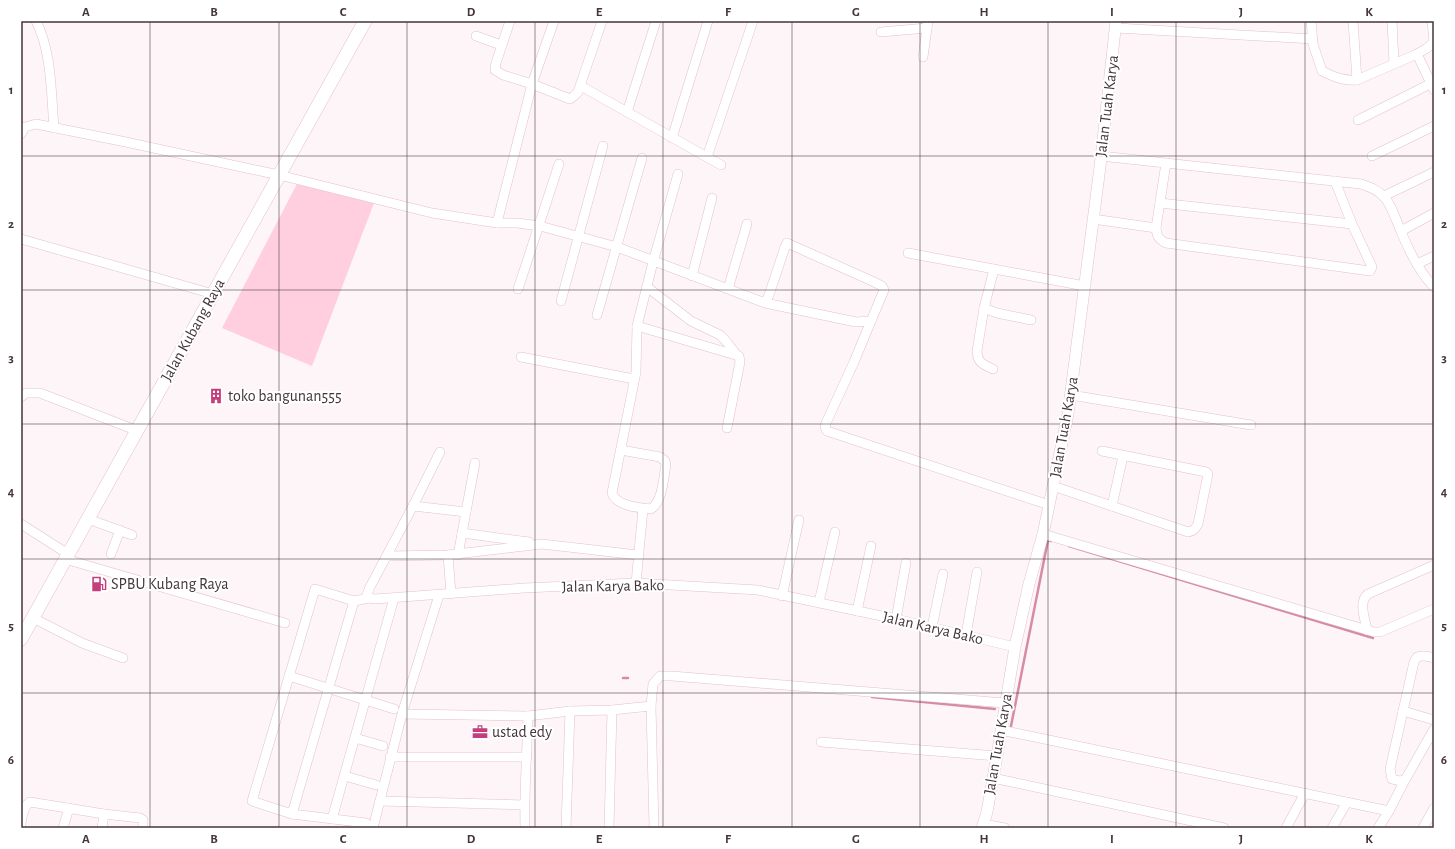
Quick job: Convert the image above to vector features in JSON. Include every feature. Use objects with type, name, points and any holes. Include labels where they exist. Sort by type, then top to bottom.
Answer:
[{"type":"highway","name":"Jalan Kubang Raya","points":[[22,637],[366,21]]},
{"type":"main road","name":"Jalan Tuah Karya","points":[[982,826],[987,812],[1015,647],[1028,584],[1043,534],[1071,395],[1116,25]]},
{"type":"street","points":[[36,21],[49,65],[54,128]]},
{"type":"street","points":[[510,21],[495,70],[503,75],[532,84],[570,99],[578,92],[581,86],[602,21]]},
{"type":"street","points":[[497,223],[532,84],[554,21]]},
{"type":"street","points":[[628,112],[656,21]]},
{"type":"street","points":[[672,138],[708,21]]},
{"type":"street","points":[[707,158],[753,21]]},
{"type":"street","points":[[1311,21],[1313,44],[1322,71],[1336,78],[1349,81],[1357,80],[1417,54],[1427,48],[1434,42],[1432,21]]},
{"type":"street","points":[[1354,21],[1357,80]]},
{"type":"street","points":[[1392,21],[1394,63]]},
{"type":"street","points":[[882,32],[928,25],[924,57]]},
{"type":"street","points":[[1116,25],[1313,39]]},
{"type":"street","points":[[476,36],[502,45]]},
{"type":"street","points":[[1358,120],[1433,85],[1417,54]]},
{"type":"street","points":[[581,86],[721,165]]},
{"type":"street","points":[[21,134],[25,127],[36,124],[279,175],[432,213],[497,223],[517,223],[540,226],[616,247],[765,303],[856,322],[871,321]]},
{"type":"street","points":[[1372,156],[1434,126]]},
{"type":"street","points":[[561,301],[603,146]]},
{"type":"street","points":[[1101,156],[1361,184],[1374,188],[1384,196],[1424,277],[1434,287]]},
{"type":"street","points":[[597,315],[642,158]]},
{"type":"street","points":[[1166,163],[1156,228],[1157,235],[1166,243],[1370,271],[1372,267],[1352,224],[1335,181]]},
{"type":"street","points":[[518,289],[540,226],[559,164]]},
{"type":"street","points":[[1384,196],[1434,172]]},
{"type":"street","points":[[621,450],[660,457],[665,461],[666,465],[660,498],[651,510],[643,509],[614,499],[612,493],[634,379],[637,326],[653,262],[678,174]]},
{"type":"street","points":[[692,276],[712,198]]},
{"type":"street","points":[[1160,203],[1352,224]]},
{"type":"street","points":[[1401,231],[1434,214]]},
{"type":"street","points":[[1093,219],[1156,228]]},
{"type":"street","points":[[728,289],[747,224]]},
{"type":"street","points":[[21,239],[213,294]]},
{"type":"street","points":[[765,303],[787,244],[882,286],[884,290],[854,362],[826,423],[825,427],[827,431],[1049,505]]},
{"type":"street","points":[[908,253],[1085,286]]},
{"type":"street","points":[[1417,264],[1434,256]]},
{"type":"street","points":[[993,369],[979,362],[977,351],[984,308],[994,269]]},
{"type":"street","points":[[647,288],[691,321],[720,335],[740,358],[727,428]]},
{"type":"street","points":[[984,308],[997,313],[1031,320]]},
{"type":"street","points":[[637,326],[736,354]]},
{"type":"street","points":[[521,357],[634,379]]},
{"type":"street","points":[[21,397],[26,393],[40,392],[138,431]]},
{"type":"street","points":[[1071,395],[1251,425]]},
{"type":"street","points":[[1053,486],[1188,532],[1192,531],[1198,524],[1208,474],[1206,472],[1102,451]]},
{"type":"street","points":[[370,598],[367,595],[369,589],[440,452]]},
{"type":"street","points":[[1112,506],[1123,456]]},
{"type":"street","points":[[458,555],[475,463]]},
{"type":"street","points":[[413,506],[466,512]]},
{"type":"street","points":[[636,583],[643,509]]},
{"type":"street","points":[[88,519],[132,535]]},
{"type":"street","points":[[782,596],[799,520]]},
{"type":"street","points":[[21,524],[67,556],[285,623]]},
{"type":"street","points":[[111,554],[120,530]]},
{"type":"street","points":[[819,602],[835,532]]},
{"type":"street","points":[[462,533],[638,555]]},
{"type":"street","points":[[1043,534],[1374,632],[1380,632],[1434,609]]},
{"type":"street","points":[[386,556],[448,556],[542,544]]},
{"type":"street","points":[[857,611],[871,546]]},
{"type":"street","points":[[448,556],[451,594]]},
{"type":"street","points":[[896,619],[906,563]]},
{"type":"street","points":[[1366,630],[1362,602],[1364,597],[1434,565]]},
{"type":"street","points":[[966,635],[977,572]]},
{"type":"street","points":[[932,627],[943,574]]},
{"type":"street","name":"Jalan Karya Bako","points":[[354,601],[370,598],[394,598],[524,588],[636,583],[758,590],[896,619],[1015,647]]},
{"type":"street","points":[[292,814],[354,601],[315,589],[252,801],[292,814],[370,826],[380,801],[402,714],[439,594]]},
{"type":"street","points":[[332,819],[394,598]]},
{"type":"street","points":[[33,618],[82,643],[123,658]]},
{"type":"street","points":[[1405,780],[1400,781],[1392,779],[1390,773],[1412,668],[1417,658],[1426,656],[1434,658]]},
{"type":"street","points":[[289,676],[394,709]]},
{"type":"street","points":[[654,828],[651,706],[654,684],[660,676],[1005,703]]},
{"type":"street","points":[[402,714],[528,716],[570,711],[612,710],[651,706]]},
{"type":"street","points":[[608,828],[612,710]]},
{"type":"street","points":[[566,828],[570,711]]},
{"type":"street","points":[[1403,711],[1434,720]]},
{"type":"street","points":[[525,828],[524,805],[528,716]]},
{"type":"street","points":[[1378,828],[1434,729]]},
{"type":"street","points":[[1001,730],[1388,811]]},
{"type":"street","points":[[355,738],[383,746]]},
{"type":"street","points":[[821,742],[997,756]]},
{"type":"street","points":[[390,757],[527,757]]},
{"type":"street","points":[[344,776],[376,785]]},
{"type":"street","points":[[993,778],[1224,828]]},
{"type":"street","points":[[1286,828],[1305,793]]},
{"type":"street","points":[[380,801],[524,805]]},
{"type":"street","points":[[21,824],[25,808],[30,802],[104,814],[140,818],[143,820],[143,828]]},
{"type":"street","points":[[1332,828],[1347,802]]},
{"type":"street","points":[[63,828],[69,808]]},
{"type":"street","points":[[1428,825],[1434,808]]},
{"type":"street","points":[[102,828],[104,814]]},
{"type":"street","points":[[982,826],[1005,828]]},
{"type":"shaded area","points":[[298,182],[374,203],[312,366],[222,328]]},
{"type":"waterway","points":[[1011,726],[1048,540],[1051,541]]},
{"type":"waterway","points":[[1069,546],[1373,638]]},
{"type":"waterway","points":[[623,678],[628,678]]},
{"type":"waterway","points":[[872,697],[995,709]]},
{"type":"place","name":"toko bangunan555","points":[[216,396]]},
{"type":"place","name":"SPBU Kubang Raya","points":[[99,584]]},
{"type":"place","name":"ustad edy","points":[[480,732]]}]
